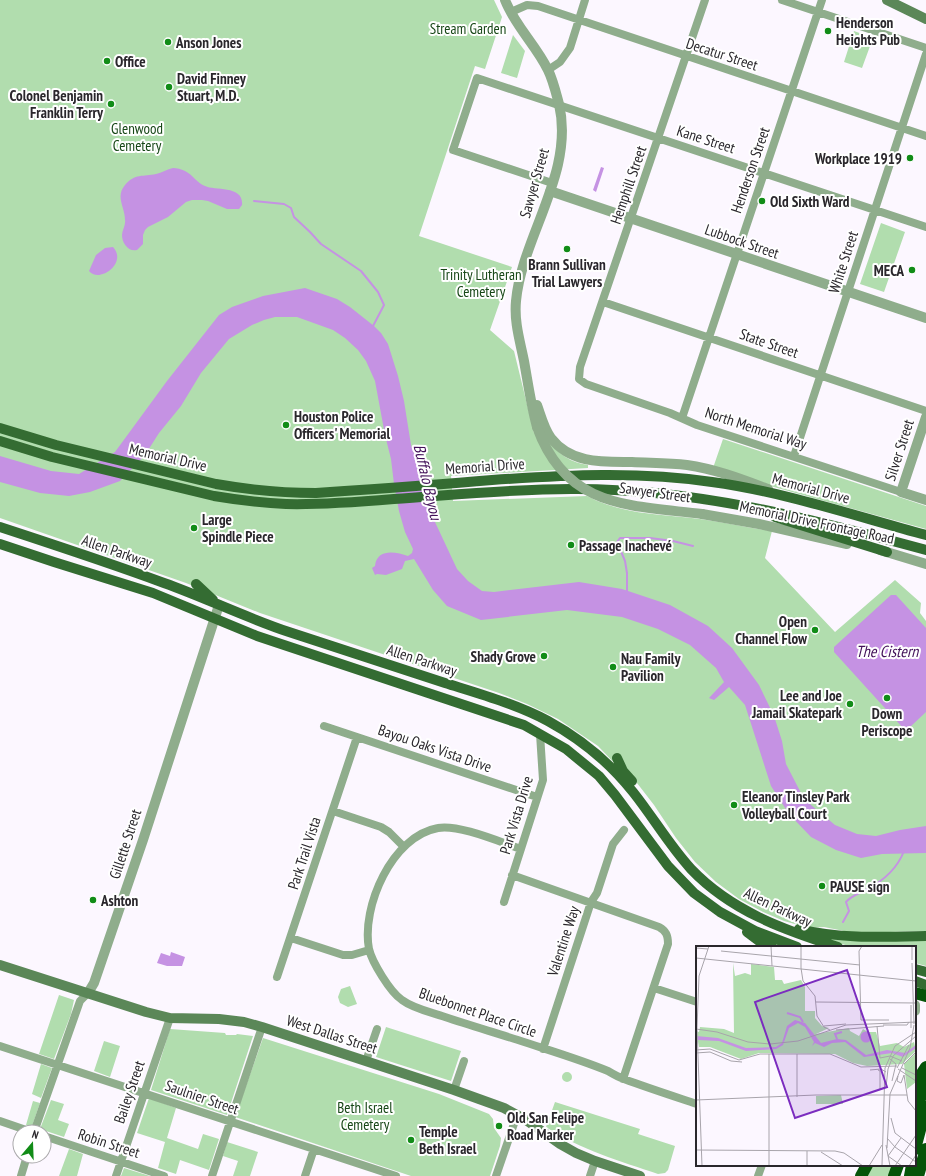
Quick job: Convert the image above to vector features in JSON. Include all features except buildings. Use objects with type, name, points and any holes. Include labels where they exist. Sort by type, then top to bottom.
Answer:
[{"type":"highway","points":[[916,993],[926,996]]},
{"type":"highway","points":[[916,1082],[926,1067]]},
{"type":"highway","points":[[916,1110],[926,1082]]},
{"type":"highway","points":[[916,1145],[926,1107]]},
{"type":"highway","points":[[918,1176],[926,1149]]},
{"type":"highway","points":[[860,1176],[866,1166]]},
{"type":"highway","points":[[894,1176],[898,1166]]},
{"type":"highway","points":[[910,1176],[912,1166]]},
{"type":"highway","points":[[924,1176],[926,1171]]},
{"type":"main road","points":[[887,0],[926,19]]},
{"type":"main road","name":"Memorial Drive","points":[[0,428],[56,445],[216,484],[263,491],[316,493],[567,475],[636,474],[712,482],[788,497],[926,535]]},
{"type":"main road","name":"Memorial Drive","points":[[0,441],[52,457],[214,496],[262,503],[315,504],[463,494],[601,489],[676,495],[733,503],[825,522],[926,550]]},
{"type":"main road","points":[[733,503],[775,518],[887,552]]},
{"type":"main road","name":"Allen Parkway","points":[[0,527],[148,577],[286,631],[504,702],[548,721],[575,738],[594,752],[604,762],[635,794],[661,831],[690,868],[713,888],[743,910],[772,924],[798,935],[835,946]]},
{"type":"main road","name":"Allen Parkway","points":[[0,544],[153,593],[257,636],[524,725],[566,749],[599,776],[668,866],[694,893],[730,918],[755,931],[793,946]]},
{"type":"main road","points":[[196,584],[219,605]]},
{"type":"main road","points":[[617,758],[623,771],[647,800],[661,831]]},
{"type":"main road","points":[[730,918],[759,941],[770,946]]},
{"type":"main road","points":[[772,924],[810,932],[846,936],[926,936]]},
{"type":"main road","name":"West Dallas Street","points":[[0,965],[146,1012],[170,1018],[219,1019],[244,1022],[454,1090],[517,1114],[560,1144],[576,1153],[594,1161],[640,1176]]},
{"type":"main road","points":[[916,968],[926,972]]},
{"type":"main road","points":[[916,982],[926,985]]},
{"type":"street","name":"Sawyer Street","points":[[505,0],[521,30],[548,70],[559,105],[561,131],[560,152],[556,171],[521,274],[516,301],[516,325],[531,402],[537,427],[544,446],[555,463],[573,481],[596,495],[630,506],[702,514]]},
{"type":"street","points":[[548,70],[560,62],[570,48],[585,0]]},
{"type":"street","name":"Hemphill Street","points":[[579,379],[580,367],[705,0]]},
{"type":"street","points":[[782,0],[926,48]]},
{"type":"street","name":"Henderson Street","points":[[682,418],[822,0]]},
{"type":"street","name":"Decatur Street","points":[[511,12],[523,6],[532,4],[926,136]]},
{"type":"street","name":"White Street","points":[[794,456],[926,54]]},
{"type":"street","name":"Kane Street","points":[[453,150],[477,78],[926,227]]},
{"type":"street","name":"Lubbock Street","points":[[453,150],[630,219],[926,318]]},
{"type":"street","name":"State Street","points":[[603,302],[926,411]]},
{"type":"street","name":"Sawyer Street","points":[[524,362],[546,430],[554,442],[565,451],[576,457],[604,462],[656,463],[712,470],[736,477],[788,497]]},
{"type":"street","name":"North Memorial Way","points":[[579,379],[586,384],[670,413],[697,425],[926,500]]},
{"type":"street","name":"Silver Street","points":[[901,492],[926,417]]},
{"type":"street","name":"Memorial Drive Frontage Road","points":[[702,514],[758,524],[887,552],[926,564]]},
{"type":"street","name":"Gillette Street","points":[[36,1124],[80,1001],[88,993],[94,983],[219,605]]},
{"type":"street","name":"Bayou Oaks Vista Drive","points":[[324,726],[537,797]]},
{"type":"street","name":"Park Vista Drive","points":[[504,902],[543,780],[540,734]]},
{"type":"street","name":"Park Trail Vista","points":[[277,977],[357,737]]},
{"type":"street","points":[[333,811],[385,829],[404,847]]},
{"type":"street","name":"Bluebonnet Place Circle","points":[[521,849],[456,828],[438,828],[426,832],[404,847],[387,868],[374,897],[368,924],[369,950],[387,984],[401,1000],[422,1010],[543,1048],[608,1071],[623,1079],[696,1104]]},
{"type":"street","name":"Valentine Way","points":[[543,1048],[591,902],[597,893],[613,844],[624,830]]},
{"type":"street","points":[[512,875],[591,902],[659,927],[665,931],[668,938],[668,944],[623,1079]]},
{"type":"street","points":[[291,938],[343,955],[352,955],[369,950]]},
{"type":"street","points":[[654,988],[696,1002]]},
{"type":"street","name":"Bailey Street","points":[[116,1176],[143,1092],[170,1018]]},
{"type":"street","points":[[212,1176],[262,1027]]},
{"type":"street","points":[[366,1061],[377,1029]]},
{"type":"street","name":"Saulnier Street","points":[[0,1046],[396,1176]]},
{"type":"street","points":[[454,1090],[464,1061]]},
{"type":"street","points":[[496,1176],[517,1114]]},
{"type":"street","points":[[0,1121],[12,1125]]},
{"type":"street","name":"Robin Street","points":[[52,1139],[164,1176]]},
{"type":"street","points":[[306,1176],[314,1149]]},
{"type":"street","points":[[590,1176],[594,1161]]},
{"type":"street","points":[[20,1176],[24,1164]]},
{"type":"street","points":[[758,1176],[762,1166]]},
{"type":"street","points":[[860,1176],[862,1166]]},
{"type":"green space","points":[[0,0],[494,0],[502,17],[485,69],[475,66],[419,236],[512,267],[490,330],[514,351],[534,433],[545,434],[553,446],[562,455],[581,464],[588,465],[588,468],[451,476],[453,501],[587,496],[614,507],[642,513],[709,520],[772,531],[765,558],[835,632],[895,580],[921,603],[920,613],[926,621],[926,931],[854,933],[824,927],[809,928],[784,921],[763,912],[739,899],[716,882],[695,862],[630,774],[619,768],[598,746],[558,719],[527,704],[499,693],[260,613],[186,583],[0,518]]},
{"type":"green space","points":[[854,31],[873,38],[862,68],[844,62]]},
{"type":"green space","points":[[513,35],[525,51],[517,78],[501,73]]},
{"type":"green space","points":[[881,223],[905,232],[884,292],[860,284]]},
{"type":"green space","points":[[723,439],[926,506],[926,529],[763,484],[713,468]]},
{"type":"green space","points":[[812,935],[926,939],[926,966],[916,963],[916,946],[849,946]]},
{"type":"green space","points":[[350,986],[357,1004],[348,1007],[340,1003],[338,997],[341,989]]},
{"type":"green space","points":[[59,995],[74,1000],[71,1014],[54,1059],[39,1054]]},
{"type":"green space","points":[[386,1027],[461,1051],[451,1081],[376,1057]]},
{"type":"green space","points":[[170,1029],[225,1033],[226,1035],[237,1034],[253,1036],[227,1115],[151,1090]]},
{"type":"green space","name":"Beth Israel Cemetery","points":[[263,1038],[439,1094],[489,1114],[493,1119],[494,1128],[501,1138],[500,1146],[490,1176],[411,1176],[235,1117]]},
{"type":"green space","points":[[104,1041],[120,1046],[110,1077],[94,1071]]},
{"type":"green space","points":[[41,1064],[52,1068],[41,1098],[32,1094]]},
{"type":"green space","points":[[565,1072],[569,1072],[571,1073],[571,1081],[565,1082],[562,1079],[562,1075]]},
{"type":"green space","points":[[149,1098],[176,1108],[167,1138],[198,1149],[203,1134],[219,1139],[209,1170],[180,1160],[176,1174],[158,1168],[165,1142],[137,1133]]},
{"type":"green space","points":[[51,1100],[64,1104],[58,1120],[69,1124],[64,1137],[52,1133],[52,1124],[42,1124]]},
{"type":"green space","points":[[33,1101],[40,1103],[33,1124],[26,1124]]},
{"type":"green space","points":[[555,1102],[640,1129],[638,1134],[675,1146],[668,1170],[665,1173],[658,1174],[587,1149],[559,1135],[546,1127]]},
{"type":"green space","points":[[227,1142],[258,1152],[250,1176],[233,1176],[238,1161],[223,1156]]},
{"type":"green space","points":[[69,1149],[83,1154],[77,1176],[59,1176]]},
{"type":"green space","points":[[871,1166],[894,1166],[891,1176],[867,1176]]},
{"type":"green space","points":[[124,1168],[150,1176],[121,1176]]},
{"type":"water","points":[[601,167],[604,168],[596,192],[593,190]]},
{"type":"water","points":[[173,168],[185,171],[205,186],[228,190],[238,194],[242,205],[239,209],[227,209],[208,201],[192,200],[186,202],[168,217],[148,227],[143,235],[143,244],[137,250],[131,250],[124,244],[122,238],[125,215],[121,202],[122,189],[129,181],[136,177],[151,175]]},
{"type":"water","points":[[113,247],[117,253],[117,259],[115,265],[110,270],[99,275],[89,271],[96,255],[105,248]]},
{"type":"water","points":[[305,288],[337,299],[350,307],[374,326],[381,333],[388,344],[404,401],[411,445],[421,473],[435,522],[457,569],[468,581],[482,591],[494,592],[579,582],[622,589],[670,605],[708,626],[732,648],[759,685],[774,716],[782,741],[786,764],[802,795],[811,805],[835,825],[857,834],[876,836],[926,826],[926,853],[882,854],[861,858],[836,850],[811,837],[789,814],[771,786],[745,705],[729,687],[714,700],[709,698],[724,682],[716,668],[690,645],[658,629],[622,617],[567,610],[481,620],[447,606],[433,590],[414,559],[405,561],[402,569],[386,575],[375,575],[372,568],[375,566],[376,560],[379,556],[388,553],[398,553],[408,556],[412,553],[413,549],[405,532],[399,511],[391,459],[375,381],[366,361],[358,350],[345,338],[333,330],[297,317],[275,317],[252,325],[229,339],[201,373],[181,406],[159,433],[145,455],[120,481],[90,492],[69,496],[40,493],[0,482],[0,456],[51,471],[79,474],[115,452],[167,381],[219,315],[232,307],[263,296]]},
{"type":"water","name":"The Cistern","points":[[891,595],[896,595],[926,628],[926,712],[909,728],[903,728],[834,652],[834,647]]},
{"type":"water","points":[[171,952],[185,957],[182,966],[167,966],[157,963],[161,953],[170,956]]},
{"type":"waterway","points":[[254,201],[284,204],[291,208],[294,217],[321,244],[361,271],[378,292],[384,305],[372,328]]},
{"type":"waterway","points":[[627,592],[627,573],[625,561],[617,542],[620,538],[650,538],[673,541],[693,546]]},
{"type":"waterway","points":[[843,922],[849,911],[846,902],[853,896],[873,886],[889,874],[898,863],[904,851]]},
{"type":"place","name":"Henderson Heights Pub","points":[[828,31]]},
{"type":"place","name":"Anson Jones","points":[[168,42]]},
{"type":"place","name":"Office","points":[[107,61]]},
{"type":"place","name":"David Finney Stuart, M.D.","points":[[169,87]]},
{"type":"place","name":"Colonel Benjamin Franklin Terry","points":[[111,104]]},
{"type":"place","name":"Workplace 1919","points":[[910,158]]},
{"type":"place","name":"Old Sixth Ward","points":[[762,201]]},
{"type":"place","name":"Brann Sullivan Trial Lawyers","points":[[567,249]]},
{"type":"place","name":"MECA","points":[[912,270]]},
{"type":"place","name":"Houston Police Officers' Memorial","points":[[286,425]]},
{"type":"place","name":"Large Spindle Piece","points":[[194,528]]},
{"type":"place","name":"Passage Inachevé","points":[[571,545]]},
{"type":"place","name":"Open Channel Flow","points":[[815,630]]},
{"type":"place","name":"Shady Grove","points":[[544,656]]},
{"type":"place","name":"Nau Family Pavilion","points":[[613,667]]},
{"type":"place","name":"Down Periscope","points":[[887,698]]},
{"type":"place","name":"Lee and Joe Jamail Skatepark","points":[[850,704]]},
{"type":"place","name":"Eleanor Tinsley Park Volleyball Court","points":[[734,805]]},
{"type":"place","name":"PAUSE sign","points":[[822,886]]},
{"type":"place","name":"Ashton","points":[[93,900]]},
{"type":"place","name":"Old San Felipe Road Marker","points":[[499,1126]]},
{"type":"place","name":"Temple Beth Israel","points":[[411,1140]]},
{"type":"park label","name":"Stream Garden","points":[[468,28]]},
{"type":"park label","name":"Glenwood Cemetery","points":[[137,136]]},
{"type":"park label","name":"Trinity Lutheran Cemetery","points":[[481,282]]},
{"type":"water label","name":"Buffalo Bayou","points":[[428,482]]}]
